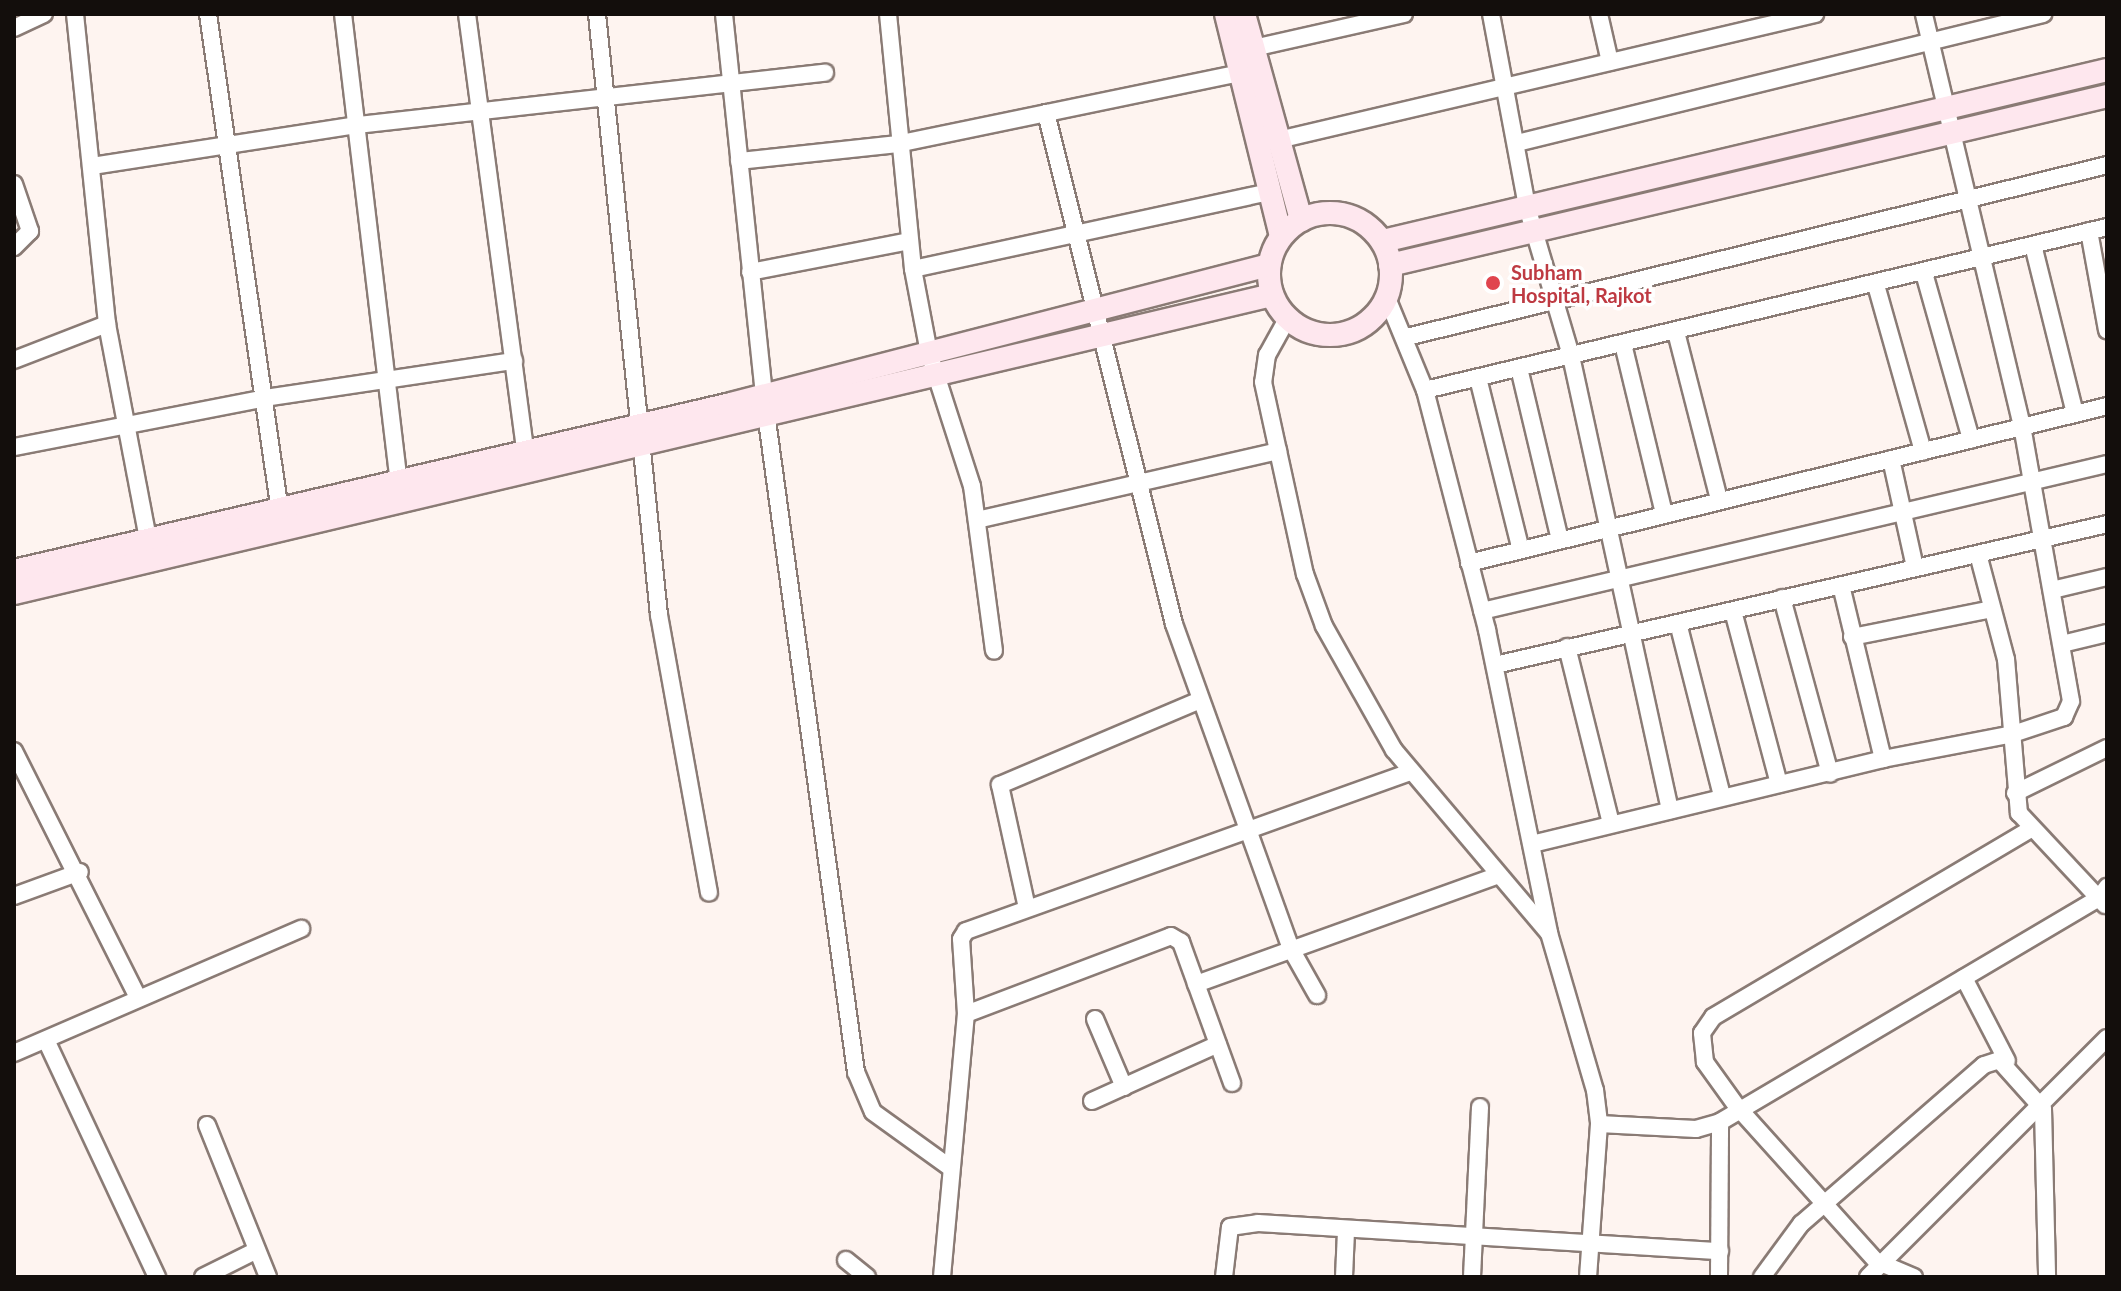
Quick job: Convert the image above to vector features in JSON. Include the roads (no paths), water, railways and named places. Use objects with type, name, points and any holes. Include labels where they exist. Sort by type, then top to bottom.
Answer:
[{"type":"main road","points":[[1226,14],[1236,74],[1266,193],[1281,236]]},
{"type":"main road","points":[[1244,14],[1249,49],[1274,141],[1301,220]]},
{"type":"main road","points":[[1383,241],[2107,70]]},
{"type":"main road","points":[[1390,265],[1949,138],[2107,96]]},
{"type":"main road","points":[[1346,215],[1383,241],[1390,265],[1387,298],[1358,329],[1338,335],[1286,321],[1272,295],[1269,265],[1281,236],[1301,220],[1346,215]]},
{"type":"main road","points":[[14,593],[152,564],[399,481],[766,395],[1269,265]]},
{"type":"main road","points":[[14,571],[149,539],[401,505],[767,420],[1272,295]]},
{"type":"street","points":[[14,28],[44,14]]},
{"type":"street","points":[[75,14],[107,324],[130,423],[152,564]]},
{"type":"street","points":[[208,14],[224,148],[265,398],[281,519]]},
{"type":"street","points":[[343,14],[390,378],[401,505]]},
{"type":"street","points":[[467,14],[484,110],[528,475]]},
{"type":"street","points":[[597,14],[645,424],[661,626],[709,893]]},
{"type":"street","points":[[724,14],[767,420],[856,1072],[873,1112],[948,1166]]},
{"type":"street","points":[[888,14],[897,144],[913,269],[929,353],[939,377],[977,520],[994,651]]},
{"type":"street","points":[[1249,49],[1404,14]]},
{"type":"street","points":[[1491,14],[1527,207],[1571,356],[1626,632],[1670,810]]},
{"type":"street","points":[[1599,14],[1610,62]]},
{"type":"street","points":[[1274,141],[1505,84],[1815,14]]},
{"type":"street","points":[[1532,844],[1722,795],[1830,774],[1883,759],[2014,740],[2070,711],[2062,644],[2039,540],[2022,426],[1949,138],[1924,14]]},
{"type":"street","points":[[1517,143],[1931,44],[2043,14]]},
{"type":"street","points":[[92,166],[358,125],[825,73]]},
{"type":"street","points":[[739,161],[897,144],[1236,74]]},
{"type":"street","points":[[1046,113],[1101,339],[1198,701],[1291,949],[1317,995]]},
{"type":"street","points":[[1407,337],[1555,297],[2107,165]]},
{"type":"street","points":[[14,184],[30,231],[14,247]]},
{"type":"street","points":[[913,269],[1266,193]]},
{"type":"street","points":[[1425,390],[1876,285],[2107,227]]},
{"type":"street","points":[[2089,231],[2107,330]]},
{"type":"street","points":[[750,272],[909,241]]},
{"type":"street","points":[[2033,245],[2075,413]]},
{"type":"street","points":[[1924,273],[1971,439]]},
{"type":"street","points":[[1876,285],[1923,451]]},
{"type":"street","points":[[1387,298],[1407,337],[1425,390],[1482,611],[1549,933],[1599,1124],[1588,1277]]},
{"type":"street","points":[[1286,321],[1263,367],[1278,451],[1324,626],[1410,772],[1494,877],[1549,933]]},
{"type":"street","points":[[14,360],[107,324]]},
{"type":"street","points":[[1676,332],[1719,500]]},
{"type":"street","points":[[1623,344],[1664,514]]},
{"type":"street","points":[[14,447],[265,398],[514,361]]},
{"type":"street","points":[[1519,368],[1560,540]]},
{"type":"street","points":[[1478,378],[1521,550]]},
{"type":"street","points":[[1469,563],[2107,406]]},
{"type":"street","points":[[977,520],[1138,479],[1278,451]]},
{"type":"street","points":[[1891,459],[1915,567]]},
{"type":"street","points":[[1482,611],[2107,464]]},
{"type":"street","points":[[1495,665],[1626,632],[1733,611],[2107,524]]},
{"type":"street","points":[[1599,1124],[1696,1129],[1720,1122],[1738,1108],[2104,897],[2028,831],[2015,793],[2014,740],[1992,609],[1978,554]]},
{"type":"street","points":[[2052,590],[2107,577]]},
{"type":"street","points":[[1841,586],[1883,759]]},
{"type":"street","points":[[1782,598],[1830,774]]},
{"type":"street","points":[[1852,637],[1992,609]]},
{"type":"street","points":[[1733,611],[1779,784]]},
{"type":"street","points":[[1678,623],[1722,795]]},
{"type":"street","points":[[2062,644],[2107,633]]},
{"type":"street","points":[[1567,647],[1611,823]]},
{"type":"street","points":[[1027,908],[1000,785],[1198,701]]},
{"type":"street","points":[[2015,793],[2107,748]]},
{"type":"street","points":[[14,751],[80,872],[138,998]]},
{"type":"street","points":[[942,1277],[948,1166],[966,1014],[961,939],[1027,908],[1410,772]]},
{"type":"street","points":[[1914,1277],[1876,1261],[1831,1203],[1738,1108],[1705,1062],[1702,1033],[1713,1017],[2028,831]]},
{"type":"street","points":[[14,896],[80,872]]},
{"type":"street","points":[[1196,984],[1494,877]]},
{"type":"street","points":[[14,1053],[301,929]]},
{"type":"street","points":[[966,1014],[1161,937],[1181,942],[1232,1083]]},
{"type":"street","points":[[1964,978],[2007,1061],[2043,1109],[2047,1277]]},
{"type":"street","points":[[1095,1019],[1124,1087]]},
{"type":"street","points":[[1868,1277],[1876,1261],[2043,1109],[2107,1038]]},
{"type":"street","points":[[46,1040],[157,1277]]},
{"type":"street","points":[[1092,1101],[1218,1044]]},
{"type":"street","points":[[1762,1277],[1786,1239],[1831,1203],[1984,1065],[2007,1061]]},
{"type":"street","points":[[1472,1277],[1480,1107]]},
{"type":"street","points":[[1719,1277],[1720,1122]]},
{"type":"street","points":[[207,1125],[268,1277]]},
{"type":"street","points":[[1224,1277],[1230,1227],[1346,1231],[1588,1247],[1720,1251]]},
{"type":"street","points":[[1344,1277],[1346,1231]]},
{"type":"street","points":[[203,1277],[255,1251]]},
{"type":"street","points":[[846,1260],[867,1277]]},
{"type":"place","name":"Subham Hospital, Rajkot","points":[[1493,283]]}]
